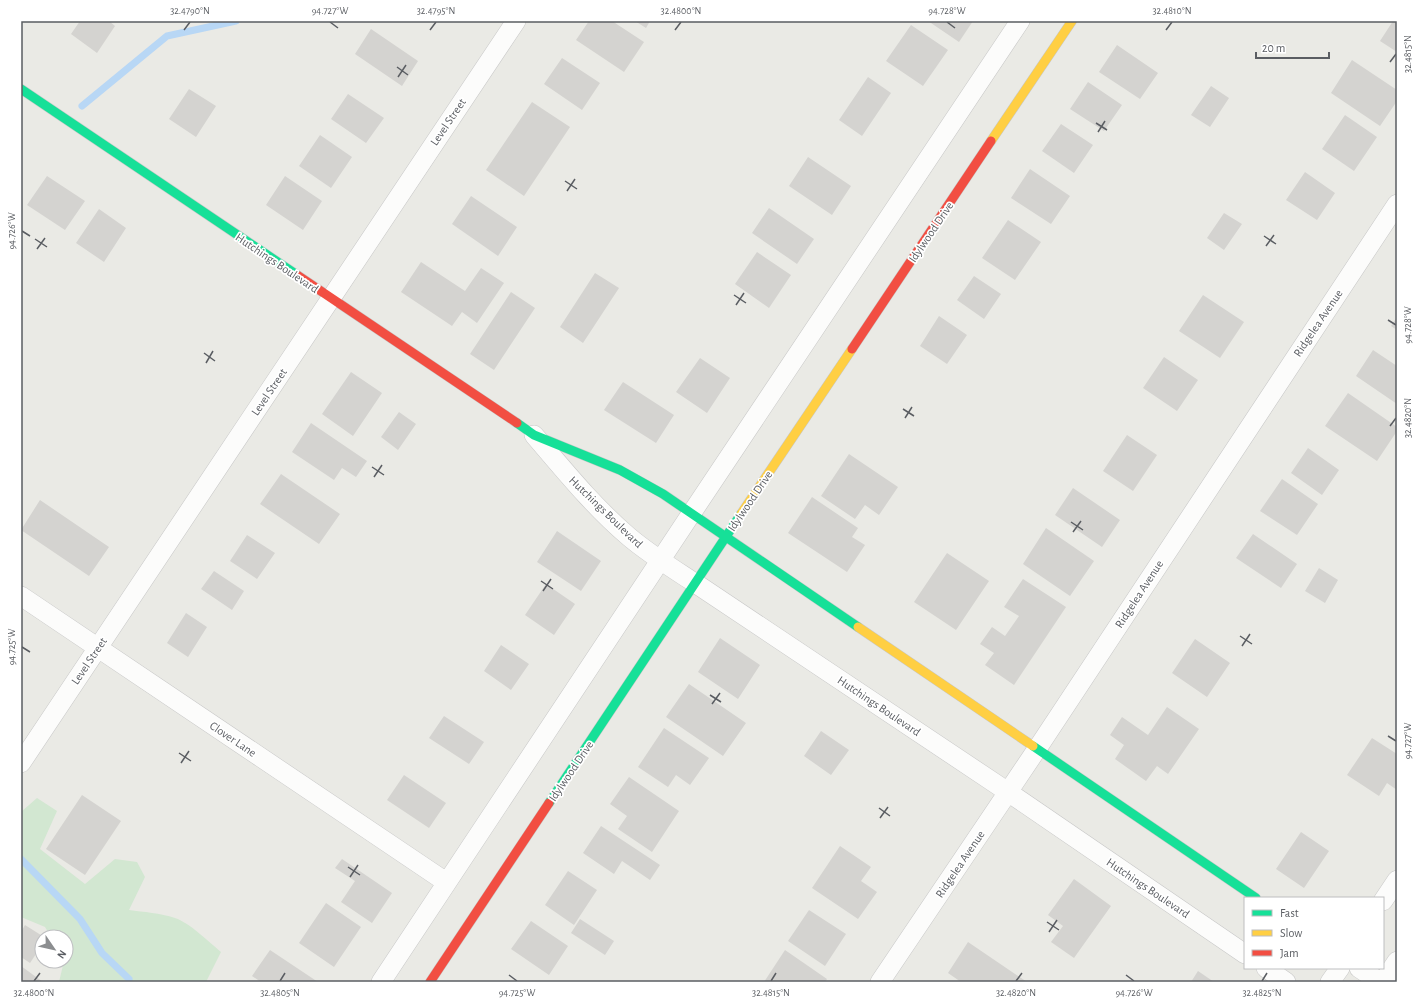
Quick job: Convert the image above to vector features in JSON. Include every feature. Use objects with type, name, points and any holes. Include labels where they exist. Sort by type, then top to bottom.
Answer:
[{"type":"street","name":"Level Street","points":[[21,763],[516,21]]},
{"type":"street","points":[[381,982],[446,882],[1020,21]]},
{"type":"street","name":"Idylwood Drive","points":[[430,982],[695,583],[1072,21]]},
{"type":"street","name":"Hutchings Boulevard","points":[[21,89],[534,435],[620,470],[662,494],[1255,897]]},
{"type":"street","name":"Ridgelea Avenue","points":[[880,982],[1037,749],[1397,204]]},
{"type":"street","name":"Hutchings Boulevard","points":[[534,435],[567,474],[603,512],[627,535],[660,561],[1008,792],[1244,953]]},
{"type":"street","name":"Clover Lane","points":[[21,596],[446,882]]},
{"type":"street","points":[[1384,900],[1397,880]]},
{"type":"street","points":[[1361,969],[1382,982],[1397,961]]},
{"type":"street","points":[[1267,969],[1286,982]]},
{"type":"street","points":[[1330,982],[1339,969]]},
{"type":"green space","points":[[37,798],[57,811],[40,849],[85,884],[115,859],[137,862],[145,877],[129,910],[164,915],[181,920],[221,952],[206,982],[59,982],[62,969],[74,969],[74,929],[46,929],[45,927],[21,917],[21,812]]},
{"type":"building","points":[[80,21],[109,21],[115,26],[97,53],[71,34]]},
{"type":"building","points":[[589,21],[612,21],[644,42],[624,72],[576,40]]},
{"type":"building","points":[[635,21],[650,21],[646,28]]},
{"type":"building","points":[[928,21],[973,21],[959,42]]},
{"type":"building","points":[[1393,21],[1397,21],[1397,52],[1380,41]]},
{"type":"building","points":[[911,25],[948,50],[923,86],[886,61]]},
{"type":"building","points":[[371,29],[418,61],[402,86],[355,54]]},
{"type":"building","points":[[1117,45],[1158,73],[1140,99],[1099,72]]},
{"type":"building","points":[[562,58],[600,83],[582,110],[544,84]]},
{"type":"building","points":[[1352,60],[1397,90],[1397,101],[1380,126],[1331,93]]},
{"type":"building","points":[[868,77],[891,93],[862,136],[839,120]]},
{"type":"building","points":[[1088,82],[1122,105],[1104,131],[1070,109]]},
{"type":"building","points":[[1211,86],[1229,98],[1210,127],[1191,115]]},
{"type":"building","points":[[189,89],[216,106],[196,137],[169,119]]},
{"type":"building","points":[[348,94],[384,118],[366,143],[331,119]]},
{"type":"building","points":[[532,102],[570,127],[524,196],[486,170]]},
{"type":"building","points":[[1345,115],[1377,137],[1354,171],[1322,149]]},
{"type":"building","points":[[1061,124],[1093,145],[1074,173],[1042,151]]},
{"type":"building","points":[[320,135],[352,157],[331,188],[299,166]]},
{"type":"building","points":[[808,157],[851,186],[832,215],[789,186]]},
{"type":"building","points":[[1030,169],[1070,196],[1051,224],[1011,198]]},
{"type":"building","points":[[1305,172],[1335,193],[1317,220],[1286,200]]},
{"type":"building","points":[[47,176],[85,201],[65,230],[27,205]]},
{"type":"building","points":[[285,176],[322,201],[303,230],[266,205]]},
{"type":"building","points":[[471,196],[517,227],[498,256],[452,224]]},
{"type":"building","points":[[769,208],[814,239],[797,264],[752,233]]},
{"type":"building","points":[[99,209],[126,228],[104,262],[76,243]]},
{"type":"building","points":[[1224,213],[1242,224],[1224,250],[1207,238]]},
{"type":"building","points":[[1008,220],[1041,242],[1015,280],[982,258]]},
{"type":"building","points":[[757,252],[791,275],[769,308],[735,284]]},
{"type":"building","points":[[421,262],[465,291],[481,268],[504,283],[477,323],[462,312],[452,326],[401,292]]},
{"type":"building","points":[[595,273],[619,288],[583,343],[560,327]]},
{"type":"building","points":[[974,276],[1001,294],[984,319],[957,300]]},
{"type":"building","points":[[511,292],[535,308],[494,370],[470,354]]},
{"type":"building","points":[[1203,295],[1244,322],[1220,358],[1179,331]]},
{"type":"building","points":[[939,316],[967,335],[947,364],[920,346]]},
{"type":"building","points":[[1397,317],[1397,330],[1391,326]]},
{"type":"building","points":[[1373,350],[1397,366],[1397,404],[1356,376]]},
{"type":"building","points":[[1164,357],[1198,380],[1177,411],[1143,388]]},
{"type":"building","points":[[700,358],[730,378],[707,413],[676,392]]},
{"type":"building","points":[[351,372],[382,393],[353,436],[322,414]]},
{"type":"building","points":[[623,382],[674,415],[656,443],[604,410]]},
{"type":"building","points":[[1348,393],[1397,427],[1397,431],[1377,461],[1325,426]]},
{"type":"building","points":[[399,412],[416,424],[398,450],[381,437]]},
{"type":"building","points":[[311,423],[367,461],[356,477],[342,468],[334,480],[292,452]]},
{"type":"building","points":[[1127,435],[1157,455],[1133,491],[1103,471]]},
{"type":"building","points":[[1308,448],[1339,470],[1322,495],[1291,473]]},
{"type":"building","points":[[849,454],[898,487],[879,515],[865,505],[855,519],[821,496]]},
{"type":"building","points":[[281,474],[340,514],[319,544],[260,504]]},
{"type":"building","points":[[1282,479],[1318,504],[1297,535],[1260,511]]},
{"type":"building","points":[[1073,488],[1120,520],[1102,547],[1055,515]]},
{"type":"building","points":[[812,497],[858,528],[852,537],[865,545],[847,572],[788,533]]},
{"type":"building","points":[[40,500],[109,547],[89,576],[21,530]]},
{"type":"building","points":[[1046,528],[1094,561],[1070,596],[1023,564]]},
{"type":"building","points":[[557,531],[601,561],[581,591],[537,562]]},
{"type":"building","points":[[1253,534],[1297,564],[1281,588],[1236,558]]},
{"type":"building","points":[[247,535],[275,553],[257,579],[230,561]]},
{"type":"building","points":[[947,553],[989,581],[956,630],[914,602]]},
{"type":"building","points":[[1319,568],[1338,580],[1325,603],[1305,591]]},
{"type":"building","points":[[214,571],[244,591],[232,610],[201,589]]},
{"type":"building","points":[[1023,579],[1066,607],[1014,685],[985,665],[994,653],[980,644],[992,627],[1005,636],[1019,616],[1004,607]]},
{"type":"building","points":[[546,584],[575,604],[554,635],[525,615]]},
{"type":"building","points":[[186,613],[207,627],[188,657],[167,643]]},
{"type":"building","points":[[720,638],[760,665],[738,699],[698,672]]},
{"type":"building","points":[[1195,639],[1230,663],[1207,697],[1172,673]]},
{"type":"building","points":[[501,645],[529,664],[511,690],[484,671]]},
{"type":"building","points":[[689,684],[746,723],[723,756],[666,717]]},
{"type":"building","points":[[1167,707],[1199,729],[1168,774],[1157,766],[1146,781],[1115,759],[1124,745],[1110,735],[1122,717],[1148,735]]},
{"type":"building","points":[[444,716],[484,742],[469,764],[429,738]]},
{"type":"building","points":[[664,728],[709,758],[690,785],[676,775],[668,787],[638,767]]},
{"type":"building","points":[[821,731],[849,750],[831,775],[804,756]]},
{"type":"building","points":[[1372,738],[1397,754],[1397,790],[1387,783],[1379,796],[1347,775]]},
{"type":"building","points":[[404,775],[446,803],[429,828],[387,800]]},
{"type":"building","points":[[629,777],[679,811],[652,852],[618,829],[627,816],[610,804]]},
{"type":"building","points":[[82,795],[121,821],[85,875],[46,849]]},
{"type":"building","points":[[601,826],[660,865],[650,880],[622,861],[614,874],[583,853]]},
{"type":"building","points":[[1301,832],[1329,851],[1304,888],[1276,869]]},
{"type":"building","points":[[840,846],[871,867],[861,881],[877,892],[858,919],[812,888]]},
{"type":"building","points":[[342,859],[392,893],[372,923],[341,902],[355,881],[335,868]]},
{"type":"building","points":[[568,871],[597,890],[574,925],[545,905]]},
{"type":"building","points":[[1074,879],[1111,906],[1074,958],[1051,942],[1063,926],[1048,915]]},
{"type":"building","points":[[326,903],[361,927],[334,967],[299,943]]},
{"type":"building","points":[[809,910],[846,934],[825,966],[788,941]]},
{"type":"building","points":[[580,919],[614,941],[605,955],[571,933]]},
{"type":"building","points":[[531,921],[568,946],[549,975],[511,949]]},
{"type":"building","points":[[25,925],[34,931],[34,957],[30,963],[21,957],[21,932]]},
{"type":"building","points":[[968,942],[1027,982],[961,982],[948,973]]},
{"type":"building","points":[[270,950],[318,982],[261,982],[252,976]]},
{"type":"building","points":[[785,950],[827,979],[825,982],[764,982]]},
{"type":"building","points":[[21,966],[43,982],[21,982]]},
{"type":"building","points":[[1198,971],[1214,982],[1191,982]]},
{"type":"waterway","points":[[82,106],[167,36],[236,21]]},
{"type":"waterway","points":[[21,859],[80,919],[102,953],[129,979]]},
{"type":"traffic: fast","points":[[21,89],[297,275]]},
{"type":"traffic: fast","points":[[517,423],[534,435],[620,470],[663,494],[858,627]]},
{"type":"traffic: fast","points":[[549,803],[741,514]]},
{"type":"traffic: fast","points":[[1033,746],[1255,897]]},
{"type":"traffic: slow","points":[[991,141],[1072,21]]},
{"type":"traffic: slow","points":[[741,514],[852,349]]},
{"type":"traffic: slow","points":[[858,627],[1033,746]]},
{"type":"traffic: jam","points":[[852,349],[991,141]]},
{"type":"traffic: jam","points":[[297,275],[517,423]]},
{"type":"traffic: jam","points":[[430,982],[549,803]]}]
